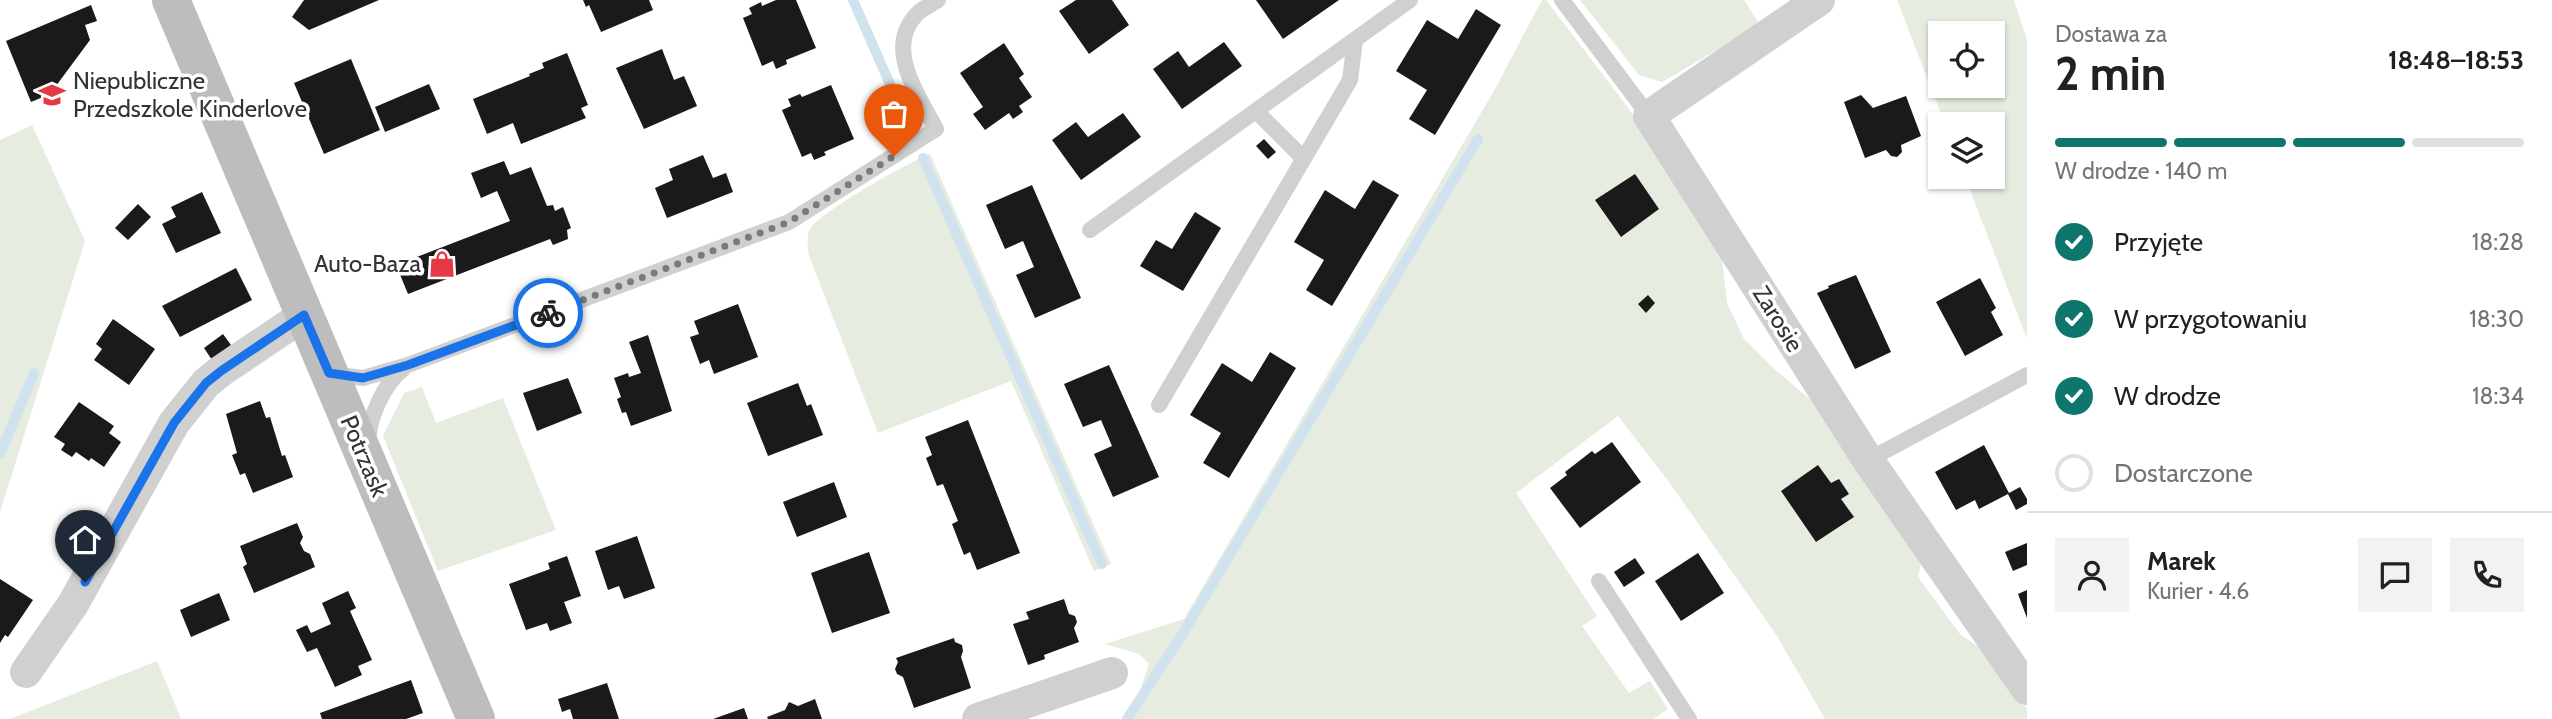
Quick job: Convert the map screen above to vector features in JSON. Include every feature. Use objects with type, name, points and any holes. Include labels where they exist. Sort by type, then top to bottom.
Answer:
[{"type":"street","name":"Potrzask","points":[[172,0],[476,719]]},
{"type":"street","points":[[1649,116],[1819,0]]},
{"type":"street","name":"Zarosie","points":[[1649,116],[1868,460],[2027,689]]},
{"type":"street","points":[[26,672],[73,604],[174,423],[206,383],[304,315]]},
{"type":"street","points":[[978,719],[1112,673]]},
{"type":"lane","points":[[329,373],[363,378],[408,365],[789,222],[936,129],[905,69],[902,48],[906,31],[918,13],[938,0]]},
{"type":"lane","points":[[1090,230],[1410,0]]},
{"type":"lane","points":[[1562,0],[1649,116]]},
{"type":"lane","points":[[1159,405],[1350,80],[1355,40]]},
{"type":"lane","points":[[1256,111],[1303,158]]},
{"type":"lane","points":[[369,467],[368,436],[377,406],[392,378],[408,365]]},
{"type":"lane","points":[[1868,460],[2027,375]]},
{"type":"lane","points":[[1599,581],[1689,719]]},
{"type":"shaded area","points":[[1542,0],[1546,0],[1632,113],[1721,250],[1727,303],[1744,339],[1813,402],[1921,564],[1918,577],[1960,634],[1985,652],[2027,709],[2027,719],[1825,719],[1777,636],[1669,482],[1618,416],[1516,493],[1597,616],[1582,626],[1629,693],[1650,681],[1668,709],[1653,719],[1122,719],[1140,690],[1149,664],[1139,654],[1105,644],[1184,619],[1495,89]]},
{"type":"shaded area","points":[[1580,0],[1744,0],[1760,25],[1662,82],[1639,75]]},
{"type":"shaded area","points":[[1897,0],[2014,0],[2027,40],[2027,339],[1970,189],[2005,189],[2005,112],[1940,112],[1935,98],[2005,98],[2005,21],[1928,21],[1928,80]]},
{"type":"shaded area","points":[[32,125],[85,241],[0,512],[0,140]]},
{"type":"shaded area","points":[[930,154],[1111,564],[1094,571],[1011,381],[878,433],[809,256],[808,235],[818,221],[848,199]]},
{"type":"shaded area","points":[[422,387],[436,423],[503,398],[556,530],[438,571],[383,436],[404,393]]},
{"type":"shaded area","points":[[157,661],[181,719],[10,719]]},
{"type":"building","points":[[304,0],[379,0],[309,30],[292,17]]},
{"type":"building","points":[[583,0],[649,0],[653,10],[601,32],[589,5],[586,7]]},
{"type":"building","points":[[776,0],[796,0],[816,48],[786,60],[787,64],[776,69],[773,61],[762,66],[743,18],[752,14],[749,8],[761,2],[762,6]]},
{"type":"building","points":[[1076,0],[1112,0],[1129,25],[1089,54],[1059,11]]},
{"type":"building","points":[[1256,0],[1339,0],[1283,39]]},
{"type":"building","points":[[91,5],[97,21],[85,25],[90,40],[50,94],[31,102],[6,41]]},
{"type":"building","points":[[1476,9],[1501,25],[1435,135],[1409,119],[1427,90],[1396,71],[1427,20],[1458,39]]},
{"type":"building","points":[[1224,42],[1242,66],[1182,109],[1153,69],[1178,51],[1189,67]]},
{"type":"building","points":[[1004,43],[1024,74],[1019,78],[1032,97],[1019,106],[1023,112],[1013,119],[1009,113],[985,130],[973,114],[983,107],[960,73]]},
{"type":"building","points":[[662,49],[674,80],[684,76],[697,106],[644,129],[616,68]]},
{"type":"building","points":[[567,53],[588,105],[581,108],[586,118],[521,144],[513,123],[487,134],[473,99],[530,76],[529,74],[544,68],[542,63]]},
{"type":"building","points":[[351,59],[380,130],[324,154],[294,83]]},
{"type":"building","points":[[429,84],[440,109],[385,132],[375,107]]},
{"type":"building","points":[[831,85],[854,139],[824,152],[826,155],[814,160],[811,153],[802,157],[782,110],[791,106],[788,99],[800,94],[802,97]]},
{"type":"building","points":[[1861,95],[1873,108],[1906,96],[1921,136],[1901,145],[1902,152],[1897,157],[1891,156],[1886,150],[1865,158],[1844,102]]},
{"type":"building","points":[[1123,113],[1141,137],[1081,180],[1052,140],[1076,122],[1088,137]]},
{"type":"building","points":[[1264,139],[1276,152],[1268,159],[1256,146]]},
{"type":"building","points":[[703,155],[713,178],[726,173],[733,192],[667,218],[655,188],[673,180],[669,169]]},
{"type":"building","points":[[504,161],[510,175],[531,167],[547,206],[553,205],[555,211],[563,207],[571,228],[567,230],[568,239],[553,245],[550,239],[408,294],[396,265],[510,221],[497,191],[481,198],[471,173]]},
{"type":"building","points":[[1635,174],[1659,209],[1621,237],[1595,200]]},
{"type":"building","points":[[1373,180],[1399,195],[1332,306],[1306,290],[1324,260],[1294,242],[1325,190],[1355,209]]},
{"type":"building","points":[[1032,185],[1081,298],[1035,318],[1016,275],[1034,267],[1023,241],[1005,249],[986,205]]},
{"type":"building","points":[[202,192],[221,233],[176,253],[162,224],[176,217],[171,207]]},
{"type":"building","points":[[138,204],[151,217],[128,240],[115,228]]},
{"type":"building","points":[[1195,212],[1221,228],[1183,291],[1140,266],[1156,240],[1172,249]]},
{"type":"building","points":[[236,268],[252,300],[180,337],[162,306]]},
{"type":"building","points":[[1856,275],[1891,352],[1855,369],[1817,293]]},
{"type":"building","points":[[1980,278],[1996,308],[1991,312],[2003,335],[1965,356],[1936,302]]},
{"type":"building","points":[[1648,295],[1655,303],[1646,313],[1638,304]]},
{"type":"building","points":[[738,304],[758,357],[714,374],[709,360],[700,364],[690,337],[699,334],[694,321]]},
{"type":"building","points":[[113,319],[155,349],[129,385],[94,360],[102,349],[96,344]]},
{"type":"building","points":[[223,334],[231,345],[212,360],[204,348]]},
{"type":"building","points":[[648,335],[672,411],[631,426],[617,399],[621,397],[614,378],[628,373],[629,377],[641,373],[629,342]]},
{"type":"building","points":[[1270,352],[1296,368],[1229,478],[1203,463],[1221,433],[1190,415],[1222,363],[1252,382]]},
{"type":"building","points":[[1109,365],[1159,477],[1113,497],[1094,454],[1112,446],[1101,420],[1083,427],[1064,384]]},
{"type":"building","points":[[568,378],[582,413],[537,431],[523,393]]},
{"type":"building","points":[[798,383],[807,406],[811,404],[823,435],[768,456],[747,403]]},
{"type":"building","points":[[260,401],[266,418],[270,417],[282,456],[285,455],[293,477],[253,493],[245,473],[240,475],[232,455],[237,453],[226,414]]},
{"type":"building","points":[[79,402],[114,426],[109,433],[121,442],[104,467],[76,452],[72,457],[61,450],[65,444],[54,437]]},
{"type":"building","points":[[968,420],[1020,553],[977,570],[970,552],[964,555],[952,524],[958,521],[943,484],[937,486],[926,458],[932,455],[925,437]]},
{"type":"building","points":[[1612,442],[1641,482],[1580,528],[1550,488],[1592,451],[1595,454]]},
{"type":"building","points":[[1984,445],[2009,493],[2020,487],[2027,504],[2016,510],[2008,494],[1979,509],[1975,500],[1956,510],[1935,472]]},
{"type":"building","points":[[1818,465],[1831,483],[1839,479],[1849,494],[1841,499],[1854,517],[1816,542],[1781,491]]},
{"type":"building","points":[[834,482],[847,517],[797,537],[783,502]]},
{"type":"building","points":[[297,523],[303,537],[300,543],[304,551],[310,554],[315,567],[254,593],[243,567],[247,564],[240,546]]},
{"type":"building","points":[[637,536],[655,588],[624,599],[619,586],[608,590],[595,551]]},
{"type":"building","points":[[2027,543],[2027,565],[2013,571],[2005,552]]},
{"type":"building","points":[[869,552],[890,613],[832,633],[811,573]]},
{"type":"building","points":[[1698,553],[1724,593],[1681,621],[1655,581]]},
{"type":"building","points":[[567,556],[581,596],[564,602],[572,623],[550,631],[547,623],[526,630],[509,584],[550,569],[548,563]]},
{"type":"building","points":[[1635,558],[1645,573],[1624,587],[1614,572]]},
{"type":"building","points":[[0,579],[33,600],[8,637],[5,635],[0,643]]},
{"type":"building","points":[[2027,590],[2027,618],[2018,594]]},
{"type":"building","points":[[348,591],[356,608],[350,611],[372,660],[358,666],[362,675],[335,687],[317,648],[307,652],[296,630],[307,625],[311,633],[331,624],[322,603]]},
{"type":"building","points":[[219,593],[230,620],[191,637],[180,610]]},
{"type":"building","points":[[1064,599],[1069,614],[1075,616],[1077,622],[1074,628],[1079,642],[1044,655],[1045,659],[1028,665],[1013,624],[1029,619],[1026,612]]},
{"type":"building","points":[[954,638],[955,642],[962,645],[961,657],[971,688],[914,708],[903,677],[897,674],[895,669],[898,662],[896,658]]},
{"type":"building","points":[[411,680],[423,713],[406,719],[322,719],[320,713]]},
{"type":"building","points":[[607,683],[619,719],[573,719],[570,709],[562,712],[558,699]]},
{"type":"building","points":[[815,699],[822,719],[767,717],[785,710],[789,702],[798,706]]},
{"type":"building","points":[[744,708],[748,719],[713,719]]},
{"type":"waterway","points":[[853,0],[907,123]]},
{"type":"waterway","points":[[1127,719],[1182,635],[1478,139]]},
{"type":"waterway","points":[[923,158],[1102,564]]},
{"type":"waterway","points":[[0,454],[34,373]]},
{"type":"way so far","points":[[548,313],[789,222],[894,156]]},
{"type":"place","name":"Niepubliczne Przedszkole Kinderlove","points":[[52,95]]},
{"type":"place","name":"Auto-Baza","points":[[442,264]]},
{"type":"route","points":[[85,582],[174,423],[206,383],[304,315],[329,373],[363,378],[408,365],[548,313]]}]
